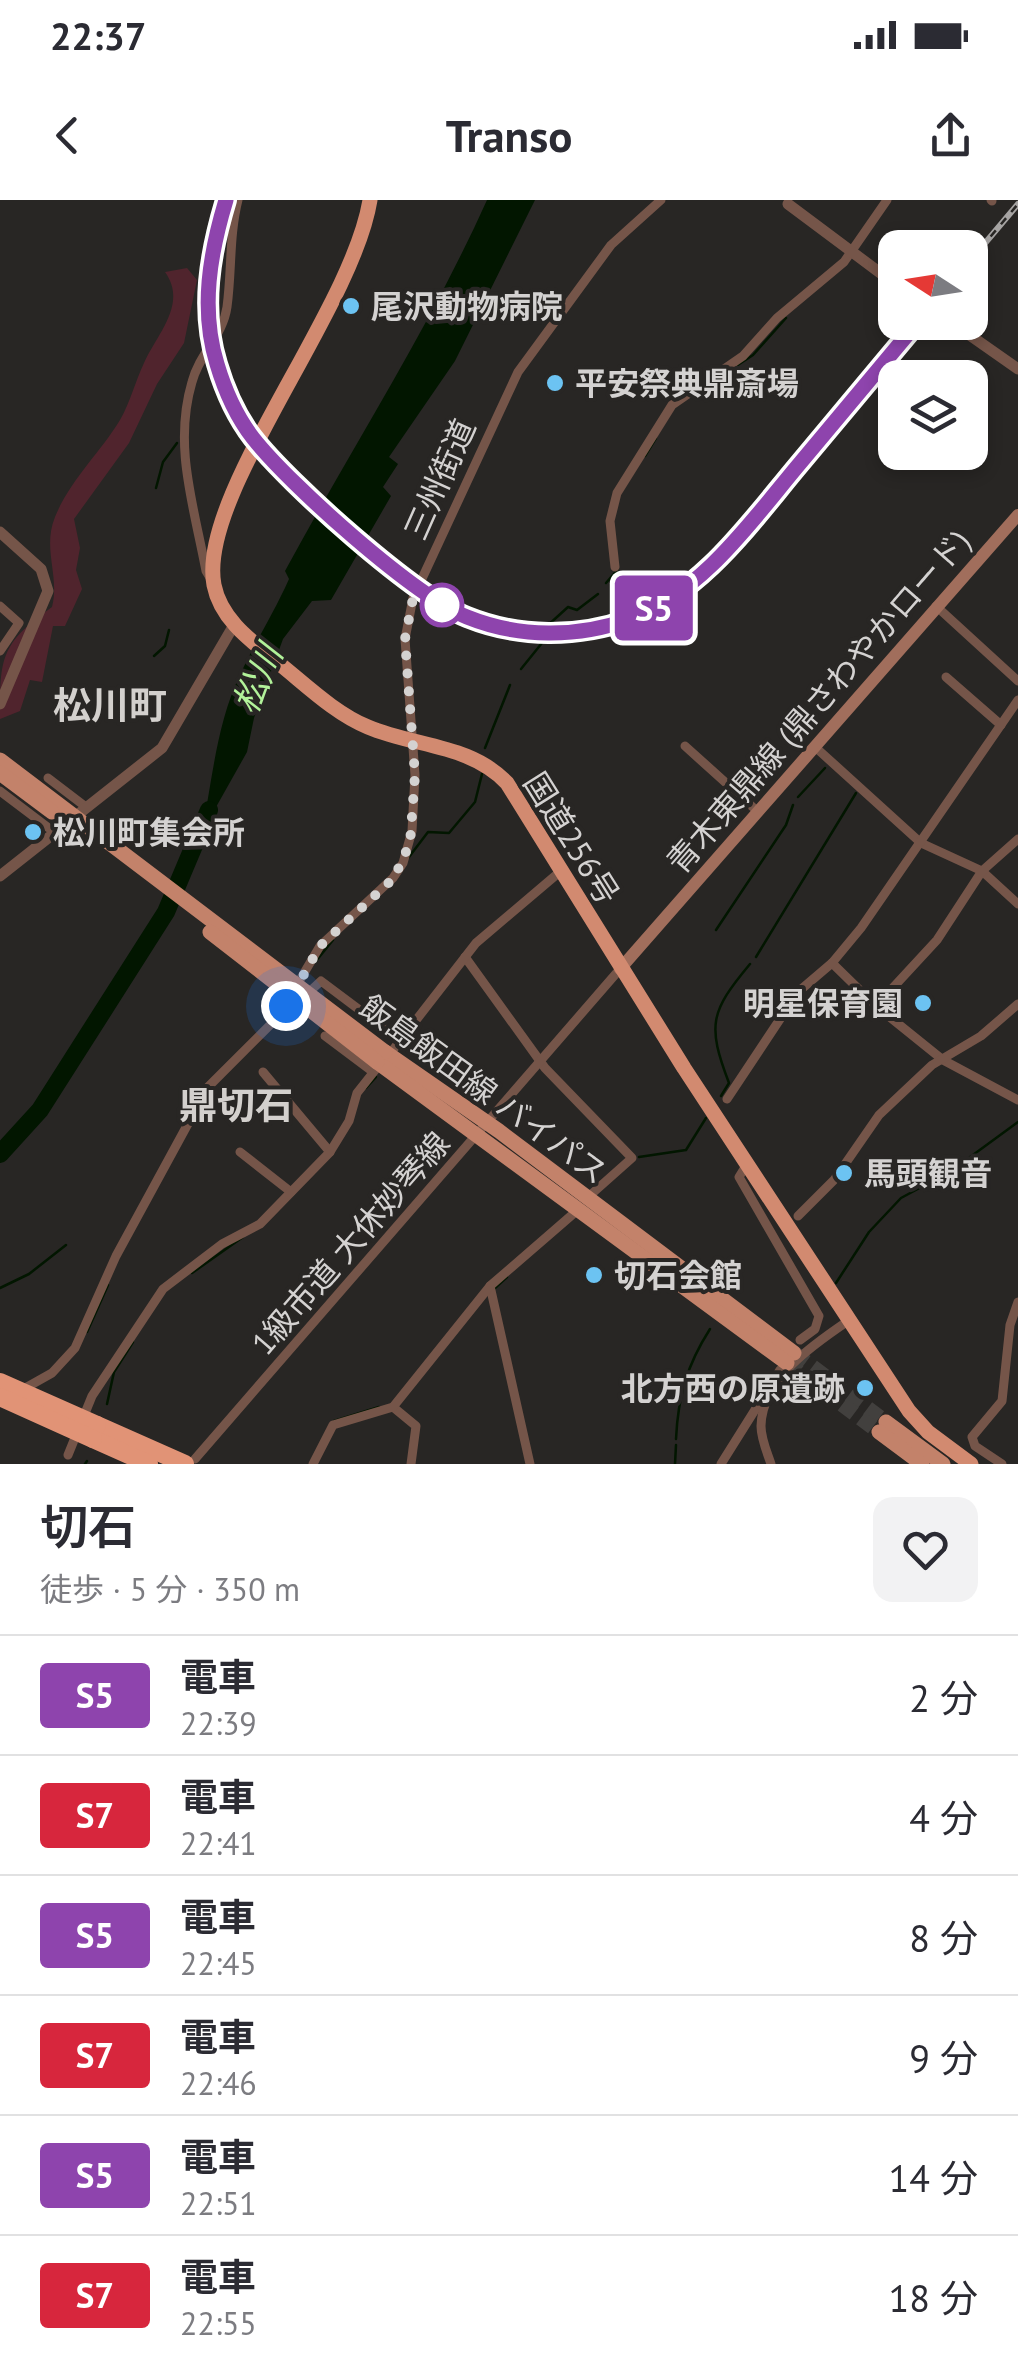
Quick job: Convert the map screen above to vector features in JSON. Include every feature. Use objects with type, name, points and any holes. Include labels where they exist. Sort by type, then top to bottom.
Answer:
[{"type":"highway","points":[[214,583],[214,552],[223,514],[344,285],[370,200]]},
{"type":"highway","name":"国道256号","points":[[214,583],[238,629],[364,726],[463,754],[500,776],[562,870],[620,969],[909,1411],[971,1464]]},
{"type":"highway","points":[[0,1382],[149,1464]]},
{"type":"highway","points":[[0,1400],[190,1461]]},
{"type":"main road","name":"青木東鼎線 (鼎さわやかロード)","points":[[620,969],[1018,515]]},
{"type":"main road","name":"飯島飯田線 バイパス","points":[[0,760],[381,1061]]},
{"type":"main road","name":"飯島飯田線 バイパス","points":[[0,773],[381,1061],[482,1128],[790,1357]]},
{"type":"main road","points":[[922,1464],[883,1427],[943,1464]]},
{"type":"street","points":[[214,583],[206,570],[188,485],[182,430],[198,360],[222,326],[227,306],[229,242],[238,200]]},
{"type":"street","name":"三州街道","points":[[286,1006],[320,946],[394,878],[403,864],[412,831],[413,740],[405,639],[411,606],[494,416],[518,372],[611,245],[660,200]]},
{"type":"street","points":[[615,567],[610,522],[617,493],[672,405],[742,356],[776,318],[844,262],[888,200]]},
{"type":"street","points":[[785,202],[878,271]]},
{"type":"street","points":[[977,340],[1018,369]]},
{"type":"street","points":[[0,532],[40,569],[48,591],[0,704]]},
{"type":"street","points":[[0,606],[19,626],[0,651]]},
{"type":"street","points":[[936,606],[1018,681]]},
{"type":"street","points":[[0,876],[174,733],[238,629]]},
{"type":"street","points":[[946,677],[1001,725]]},
{"type":"street","points":[[727,1098],[798,992],[832,963],[920,843],[1018,700]]},
{"type":"street","points":[[685,746],[756,810]]},
{"type":"street","points":[[814,746],[920,843],[982,870],[1018,904]]},
{"type":"street","points":[[48,778],[86,807]]},
{"type":"street","points":[[0,791],[54,832]]},
{"type":"street","points":[[876,1006],[937,940],[982,870],[1018,839]]},
{"type":"street","points":[[68,1455],[92,1396],[163,1289],[222,1244],[260,1224],[330,1152],[350,1121],[356,1093],[466,956],[489,930],[562,870]]},
{"type":"street","points":[[313,1464],[325,1437],[338,1422],[393,1407],[490,1286],[632,1158],[541,1061],[466,956]]},
{"type":"street","points":[[832,963],[876,1006],[943,1060],[1018,1100]]},
{"type":"street","name":"1級市道 大休妙琴線","points":[[190,1461],[620,969]]},
{"type":"street","points":[[0,1400],[66,1360],[90,1320],[116,1256],[194,1108],[208,1087],[286,1006],[292,1008],[321,981],[401,1041]]},
{"type":"street","points":[[798,1216],[834,1180],[880,1115],[932,1064],[981,1036],[1018,1004]]},
{"type":"street","points":[[325,1036],[381,1061]]},
{"type":"street","points":[[263,1072],[330,1152]]},
{"type":"street","points":[[240,1152],[290,1192]]},
{"type":"street","points":[[722,1464],[790,1357],[815,1329],[819,1316],[739,1178],[747,1164]]},
{"type":"street","points":[[490,1286],[530,1464]]},
{"type":"street","points":[[1002,1464],[975,1446],[972,1437],[1002,1401],[1010,1324],[1018,1302]]},
{"type":"street","points":[[771,1464],[761,1424],[772,1395],[798,1358],[848,1321]]},
{"type":"street","points":[[393,1407],[416,1426],[411,1464]]},
{"type":"shaded area","points":[[187,268],[197,280],[184,343],[157,384],[129,443],[74,519],[80,548],[76,570],[82,589],[65,626],[53,626],[42,682],[30,680],[20,711],[0,719],[6,654],[22,632],[52,607],[50,540],[55,517],[120,420],[168,319],[173,296],[165,272]]},
{"type":"water","points":[[487,200],[535,200],[455,361],[389,457],[398,464],[383,487],[391,496],[331,600],[312,601],[283,639],[254,718],[247,752],[202,832],[216,752],[232,693],[289,579],[285,571],[415,341]]},
{"type":"waterway","points":[[727,372],[753,355],[786,318]]},
{"type":"waterway","points":[[645,456],[656,438]]},
{"type":"waterway","points":[[156,488],[163,462],[177,443]]},
{"type":"waterway","points":[[606,583],[618,569]]},
{"type":"waterway","points":[[546,627],[568,607],[577,610],[598,594]]},
{"type":"waterway","points":[[154,656],[165,646],[169,630]]},
{"type":"waterway","points":[[521,669],[546,638]]},
{"type":"waterway","points":[[485,748],[510,685]]},
{"type":"waterway","points":[[798,797],[825,768]]},
{"type":"waterway","points":[[409,857],[428,832],[449,833],[475,802],[482,774]]},
{"type":"waterway","points":[[756,957],[856,793]]},
{"type":"waterway","points":[[716,930],[786,825],[793,805]]},
{"type":"waterway","name":"松川","points":[[0,1154],[40,1110],[166,912],[209,810]]},
{"type":"waterway","points":[[316,961],[333,940]]},
{"type":"waterway","points":[[721,1096],[729,1083],[717,1047],[716,1020],[727,995],[750,964]]},
{"type":"waterway","points":[[404,1046],[415,1031]]},
{"type":"waterway","points":[[366,1088],[376,1077]]},
{"type":"waterway","points":[[639,1157],[686,1150],[706,1118]]},
{"type":"waterway","points":[[836,1283],[869,1232],[901,1198],[951,1171],[1018,1122]]},
{"type":"waterway","points":[[192,1273],[243,1237]]},
{"type":"waterway","points":[[0,1288],[29,1274],[66,1245]]},
{"type":"waterway","points":[[495,1288],[507,1277]]},
{"type":"waterway","points":[[87,1332],[108,1285]]},
{"type":"waterway","points":[[676,1439],[685,1381],[710,1329]]},
{"type":"waterway","points":[[107,1404],[114,1372],[133,1342]]},
{"type":"waterway","points":[[334,1421],[379,1407]]},
{"type":"waterway","points":[[675,1464],[676,1445]]},
{"type":"tunnel","points":[[794,1353],[886,1422]]},
{"type":"tunnel","points":[[787,1363],[879,1432]]},
{"type":"railway","points":[[226,200],[210,270],[208,324],[221,380],[245,428],[294,483],[385,564],[444,605],[467,617],[507,629],[548,633],[590,630],[630,619],[681,591],[745,530],[903,340]]},
{"type":"railway","points":[[988,240],[1018,204]]},
{"type":"train","name":"S5","points":[[226,200],[209,270],[208,322],[224,385],[246,428],[284,472],[417,588],[463,616],[509,629],[572,632],[613,624],[649,611],[697,579],[903,340]]},
{"type":"place","name":"尾沢動物病院","points":[[351,306]]},
{"type":"place","name":"平安祭典鼎斎場","points":[[555,383]]},
{"type":"place","name":"松川町集会所","points":[[33,832]]},
{"type":"place","name":"明星保育園","points":[[923,1003]]},
{"type":"place","name":"馬頭観音","points":[[844,1173]]},
{"type":"place","name":"切石会館","points":[[594,1275]]},
{"type":"place","name":"北方西の原遺跡","points":[[865,1388]]},
{"type":"district","name":"松川町","points":[[110,704]]},
{"type":"district","name":"鼎切石","points":[[236,1104]]},
{"type":"route","points":[[286,1006],[320,946],[394,878],[403,864],[412,831],[410,806],[415,775],[405,632],[413,598],[442,605]]}]
